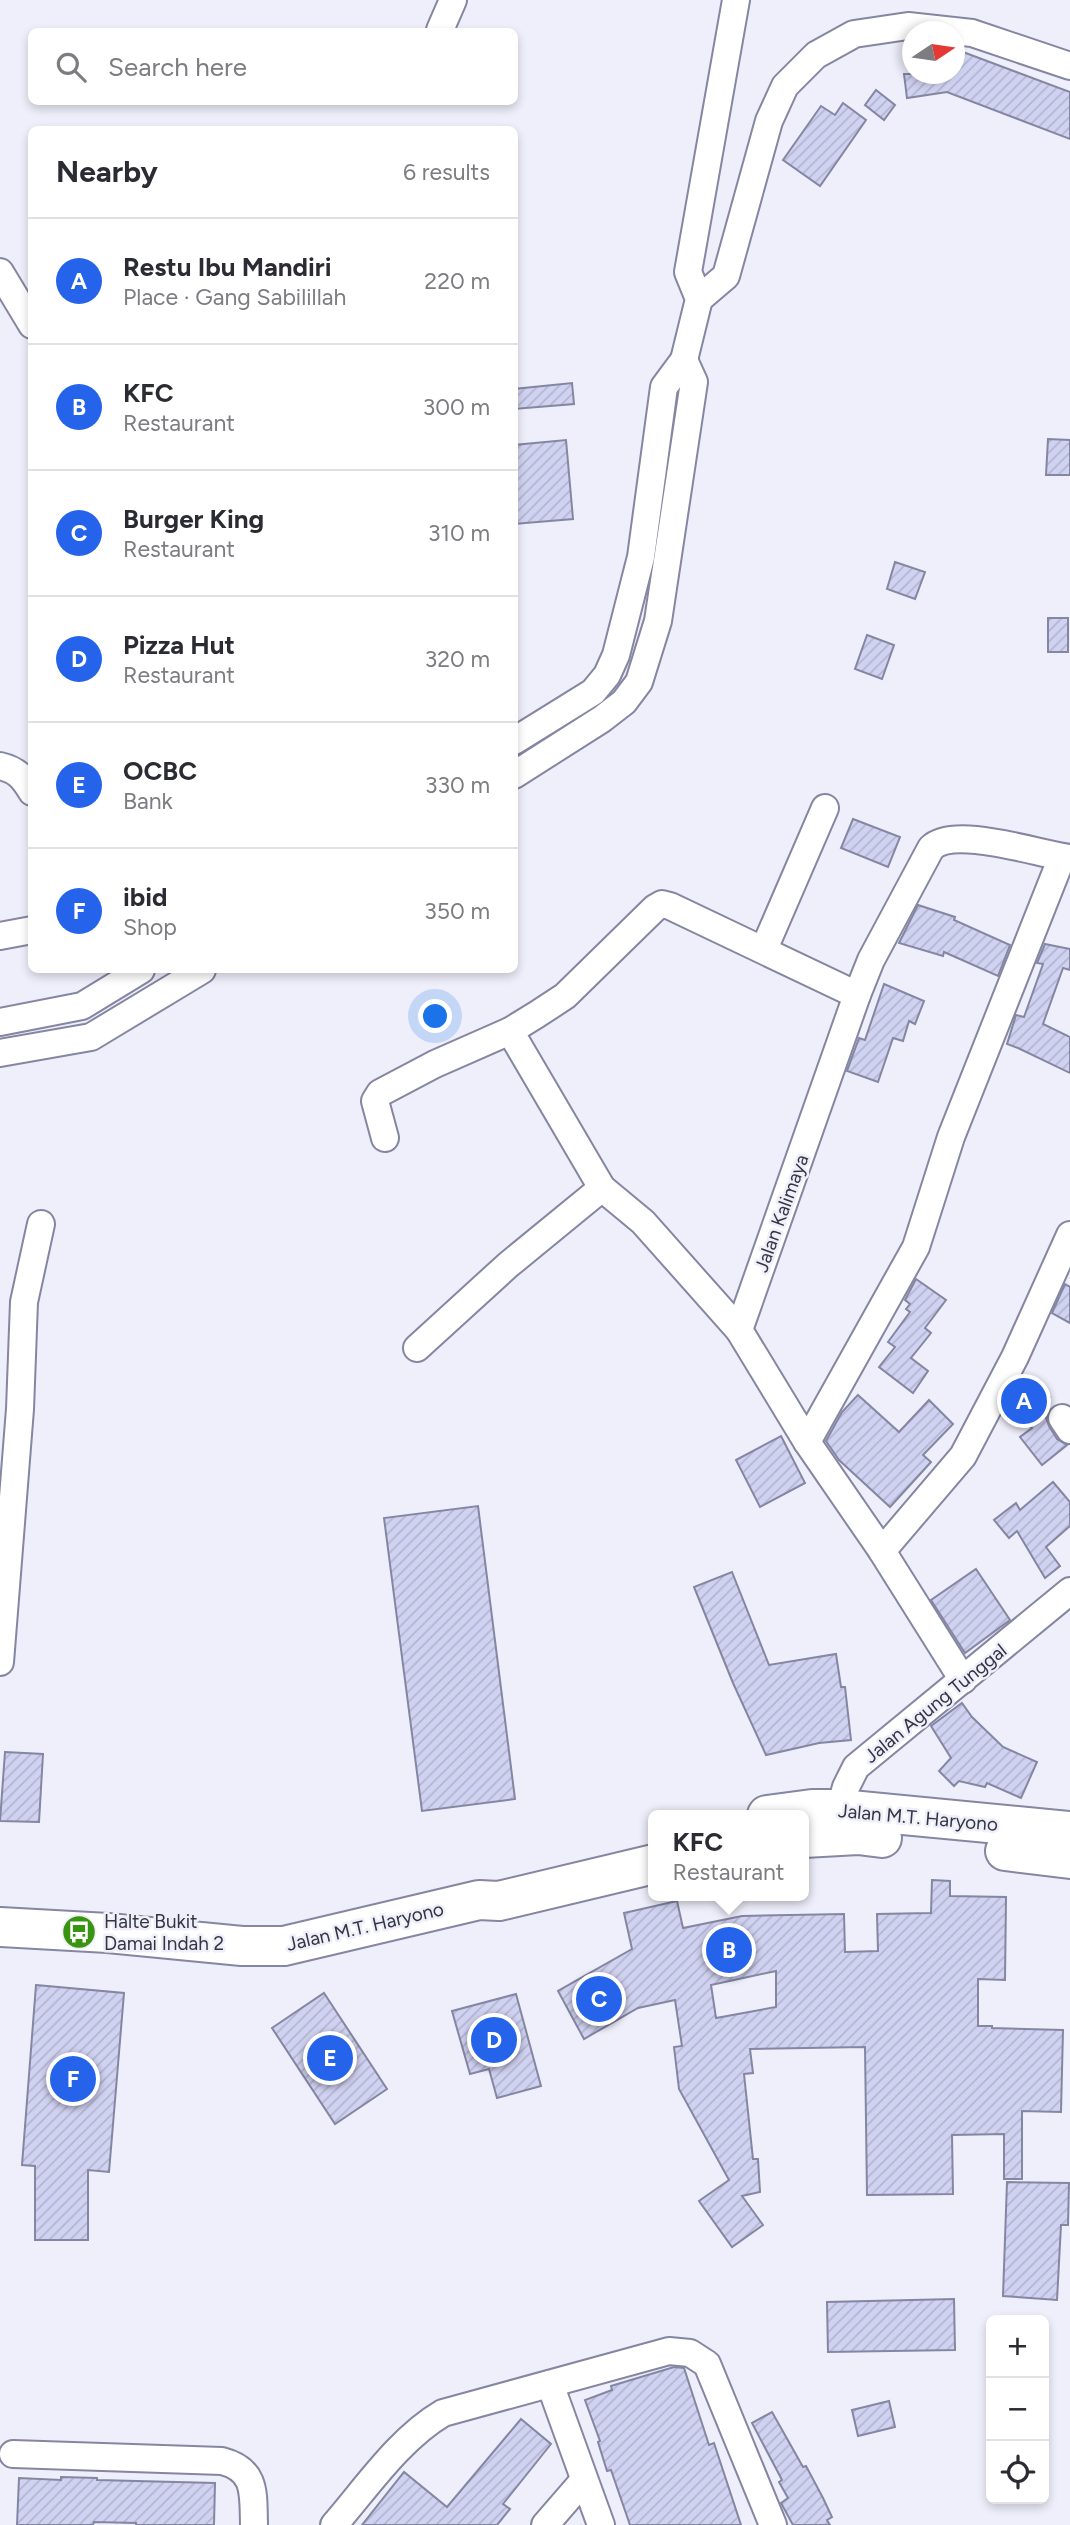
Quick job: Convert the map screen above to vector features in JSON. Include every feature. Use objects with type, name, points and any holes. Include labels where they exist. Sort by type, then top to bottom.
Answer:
[{"type":"main road","name":"Jalan M.T. Haryono","points":[[804,1810],[812,1809],[826,1828],[858,1835],[1070,1858]]},
{"type":"main road","name":"Jalan M.T. Haryono","points":[[826,1828],[1070,1831]]},
{"type":"main road","name":"Jalan M.T. Haryono","points":[[479,1900],[495,1888],[550,1869],[648,1844]]},
{"type":"main road","name":"Jalan M.T. Haryono","points":[[1,1935],[108,1933],[242,1946],[284,1946],[479,1900],[499,1901],[648,1865]]},
{"type":"street","points":[[441,28],[453,0]]},
{"type":"street","points":[[699,299],[688,272],[736,0]]},
{"type":"street","points":[[518,739],[593,692],[607,675],[617,655],[640,557],[664,387],[684,360],[699,299],[726,276],[769,121],[785,86],[816,55],[854,34],[908,26],[972,33],[1070,66]]},
{"type":"street","points":[[0,272],[28,318]]},
{"type":"street","points":[[518,773],[624,702],[639,682],[658,621],[694,382],[684,360]]},
{"type":"street","points":[[640,557],[668,559]]},
{"type":"street","points":[[561,713],[575,737]]},
{"type":"street","points":[[0,766],[16,771],[28,785]]},
{"type":"street","points":[[764,949],[825,808]]},
{"type":"street","name":"Jalan Kalimaya","points":[[739,1329],[856,995],[871,960],[931,848],[937,842],[959,838],[1066,857]]},
{"type":"street","points":[[807,1442],[915,1247],[951,1137],[1066,857]]},
{"type":"street","points":[[385,1138],[376,1096],[435,1064],[510,1031],[565,996],[662,904],[764,949],[856,995]]},
{"type":"street","points":[[0,936],[28,931]]},
{"type":"street","points":[[0,1022],[82,1006],[132,973]]},
{"type":"street","points":[[136,973],[150,1001]]},
{"type":"street","points":[[0,1053],[91,1037],[197,973]]},
{"type":"street","points":[[82,1006],[91,1037]]},
{"type":"street","points":[[510,1031],[602,1188],[643,1222],[739,1329],[807,1442],[882,1551],[963,1681]]},
{"type":"street","points":[[417,1348],[508,1265],[602,1188]]},
{"type":"street","points":[[0,1662],[20,1409],[24,1302],[41,1224]]},
{"type":"street","points":[[882,1551],[963,1456],[1015,1357],[1070,1235]]},
{"type":"street","name":"Jalan Agung Tunggal","points":[[826,1828],[856,1767],[1070,1591]]},
{"type":"street","points":[[334,2525],[424,2424],[443,2413],[669,2351],[690,2353],[708,2364],[773,2525]]},
{"type":"street","points":[[550,2384],[601,2525]]},
{"type":"street","points":[[13,2454],[222,2461],[237,2465],[248,2475],[253,2497],[254,2525]]},
{"type":"street","points":[[545,2525],[584,2480]]},
{"type":"building","points":[[965,53],[1070,92],[1070,139],[947,92],[907,98],[905,84],[965,84]]},
{"type":"building","points":[[876,90],[895,105],[884,120],[865,105]]},
{"type":"building","points":[[843,103],[866,120],[820,186],[783,160],[821,106],[835,115]]},
{"type":"building","points":[[572,383],[574,404],[518,409],[518,389]]},
{"type":"building","points":[[1048,439],[1070,440],[1070,475],[1046,475]]},
{"type":"building","points":[[566,440],[573,519],[518,524],[518,445]]},
{"type":"building","points":[[895,562],[925,572],[915,599],[887,589]]},
{"type":"building","points":[[1048,618],[1068,618],[1068,652],[1048,652]]},
{"type":"building","points":[[867,635],[894,645],[882,679],[855,669]]},
{"type":"building","points":[[853,819],[900,837],[888,867],[841,848]]},
{"type":"building","points":[[918,905],[955,917],[954,920],[1010,945],[998,976],[944,952],[943,956],[899,943]]},
{"type":"building","points":[[1045,944],[1070,949],[1070,970],[1063,968],[1043,1024],[1070,1037],[1070,1073],[1007,1044],[1016,1015],[1024,1017],[1043,964],[1037,963]]},
{"type":"building","points":[[884,984],[924,1001],[915,1024],[909,1021],[903,1041],[893,1038],[878,1082],[847,1071],[859,1038],[865,1040]]},
{"type":"building","points":[[916,1279],[946,1300],[925,1328],[931,1333],[911,1358],[928,1371],[913,1393],[879,1367],[895,1347],[888,1342],[910,1312],[906,1309],[910,1304],[905,1300]]},
{"type":"building","points":[[1065,1284],[1070,1287],[1070,1323],[1052,1313]]},
{"type":"building","points":[[1022,1377],[1050,1397],[1045,1404],[1049,1409],[1046,1418],[1057,1439],[1067,1445],[1042,1465],[1020,1437],[1032,1428],[1005,1409]]},
{"type":"building","points":[[858,1395],[899,1432],[929,1400],[953,1424],[923,1455],[931,1462],[890,1507],[839,1460],[826,1441],[842,1412]]},
{"type":"building","points":[[781,1436],[805,1483],[760,1507],[736,1460]]},
{"type":"building","points":[[1053,1482],[1070,1502],[1070,1526],[1046,1547],[1060,1566],[1045,1578],[1017,1531],[1009,1538],[994,1520],[1016,1503],[1020,1510]]},
{"type":"building","points":[[478,1506],[515,1799],[422,1811],[384,1518]]},
{"type":"building","points":[[976,1569],[1010,1620],[965,1653],[931,1600]]},
{"type":"building","points":[[732,1572],[769,1665],[836,1654],[841,1687],[845,1687],[851,1740],[819,1743],[766,1755],[694,1587]]},
{"type":"building","points":[[962,1703],[972,1717],[1003,1747],[1037,1762],[1021,1798],[987,1783],[985,1787],[959,1781],[954,1786],[939,1771],[951,1758],[931,1726]]},
{"type":"building","points":[[5,1752],[43,1754],[39,1822],[0,1821]]},
{"type":"building","points":[[932,1880],[950,1881],[950,1896],[1006,1897],[1005,1980],[978,1979],[978,2026],[1063,2030],[1061,2112],[1022,2111],[1022,2179],[1004,2179],[1004,2134],[952,2135],[953,2194],[867,2195],[865,2047],[750,2049],[753,2073],[744,2074],[753,2159],[758,2159],[760,2192],[742,2196],[763,2225],[732,2247],[699,2201],[729,2180],[679,2089],[674,2047],[682,2046],[675,2000],[638,2008],[584,2039],[558,1991],[632,1949],[624,1913],[677,1901],[683,1928],[742,1916],[844,1914],[845,1952],[878,1951],[877,1914],[931,1913]],"holes":[[[776,1971],[776,2007],[716,2018],[711,1985]]]},
{"type":"building","points":[[36,1985],[124,1993],[109,2172],[88,2170],[88,2240],[35,2240],[35,2166],[22,2165]]},
{"type":"building","points":[[324,1993],[387,2089],[335,2124],[272,2028]]},
{"type":"building","points":[[516,1994],[541,2086],[497,2098],[489,2069],[470,2074],[452,2011]]},
{"type":"building","points":[[1007,2182],[1069,2183],[1068,2225],[1061,2225],[1057,2300],[1003,2296]]},
{"type":"building","points":[[954,2299],[955,2350],[828,2352],[827,2302]]},
{"type":"building","points":[[674,2367],[684,2368],[709,2445],[714,2443],[741,2525],[630,2525],[611,2470],[607,2471],[598,2442],[600,2441],[585,2400],[612,2390],[611,2386]]},
{"type":"building","points":[[889,2401],[895,2427],[858,2436],[852,2410]]},
{"type":"building","points":[[772,2412],[823,2498],[832,2517],[827,2520],[830,2525],[793,2525],[781,2503],[788,2498],[779,2482],[782,2480],[752,2423]]},
{"type":"building","points":[[521,2419],[551,2444],[503,2504],[510,2509],[497,2525],[362,2525],[404,2472],[447,2507]]},
{"type":"building","points":[[61,2477],[215,2483],[214,2525],[94,2522],[93,2525],[17,2525],[19,2478],[61,2480]]},
{"type":"place","name":"Restu Ibu Mandiri","points":[[1024,1401]]},
{"type":"place","name":"Halte Bukit Damai Indah 2","points":[[79,1932]]},
{"type":"place","name":"KFC","points":[[729,1950]]},
{"type":"place","name":"Burger King","points":[[599,1999]]},
{"type":"place","name":"Pizza Hut","points":[[494,2040]]},
{"type":"place","name":"OCBC","points":[[330,2058]]},
{"type":"place","name":"ibid","points":[[73,2079]]}]
